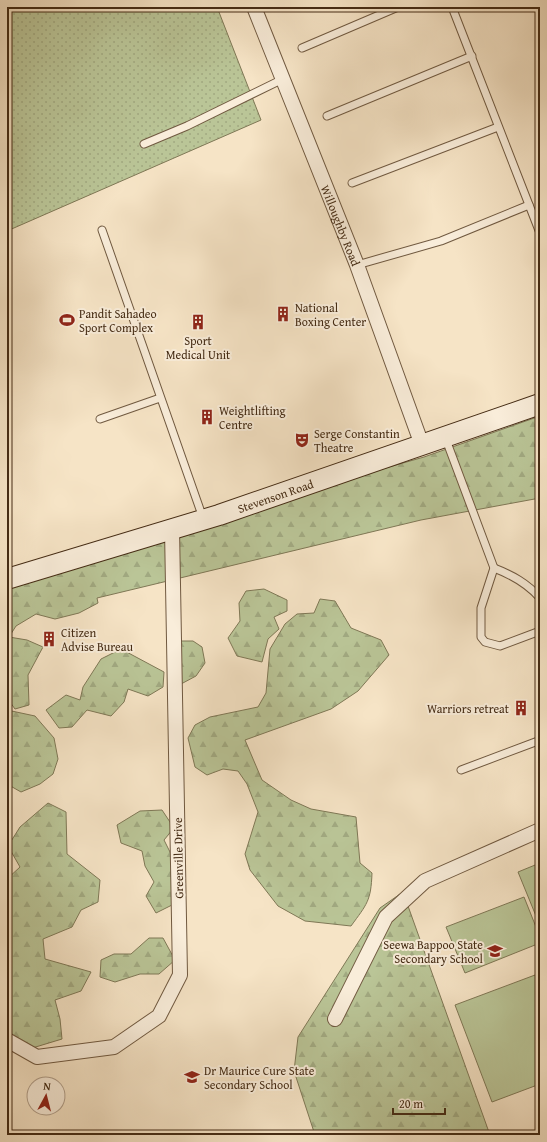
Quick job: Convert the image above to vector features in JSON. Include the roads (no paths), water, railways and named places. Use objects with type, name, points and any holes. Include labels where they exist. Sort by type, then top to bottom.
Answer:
[{"type":"street","name":"Willoughby Road","points":[[254,7],[356,265],[422,445]]},
{"type":"street","name":"Stevenson Road","points":[[7,579],[203,519],[540,404]]},
{"type":"street","name":"Greenville Drive","points":[[7,1040],[37,1057],[114,1047],[159,1016],[180,975],[172,529]]},
{"type":"street","points":[[335,1019],[386,917],[424,881],[540,830]]},
{"type":"lane","points":[[302,48],[398,7]]},
{"type":"lane","points":[[452,7],[540,233]]},
{"type":"lane","points":[[327,116],[472,56]]},
{"type":"lane","points":[[144,144],[187,126],[283,79]]},
{"type":"lane","points":[[352,183],[498,127]]},
{"type":"lane","points":[[356,265],[441,241],[529,205]]},
{"type":"lane","points":[[102,230],[203,519]]},
{"type":"lane","points":[[100,419],[160,398]]},
{"type":"lane","points":[[445,437],[494,568],[481,608],[482,637],[485,642],[500,646],[540,631]]},
{"type":"lane","points":[[494,568],[514,576],[533,590],[540,598]]},
{"type":"lane","points":[[461,770],[538,741],[540,737]]},
{"type":"place","name":"National Boxing Center","points":[[283,314]]},
{"type":"place","name":"Pandit Sahadeo Sport Complex","points":[[67,320]]},
{"type":"place","name":"Sport Medical Unit","points":[[198,322]]},
{"type":"place","name":"Weightlifting Centre","points":[[207,417]]},
{"type":"place","name":"Serge Constantin Theatre","points":[[302,440]]},
{"type":"place","name":"Citizen Advise Bureau","points":[[49,639]]},
{"type":"place","name":"Warriors retreat","points":[[521,708]]},
{"type":"place","name":"Seewa Bappoo State Secondary School","points":[[495,951]]},
{"type":"place","name":"Dr Maurice Cure State Secondary School","points":[[192,1077]]}]
